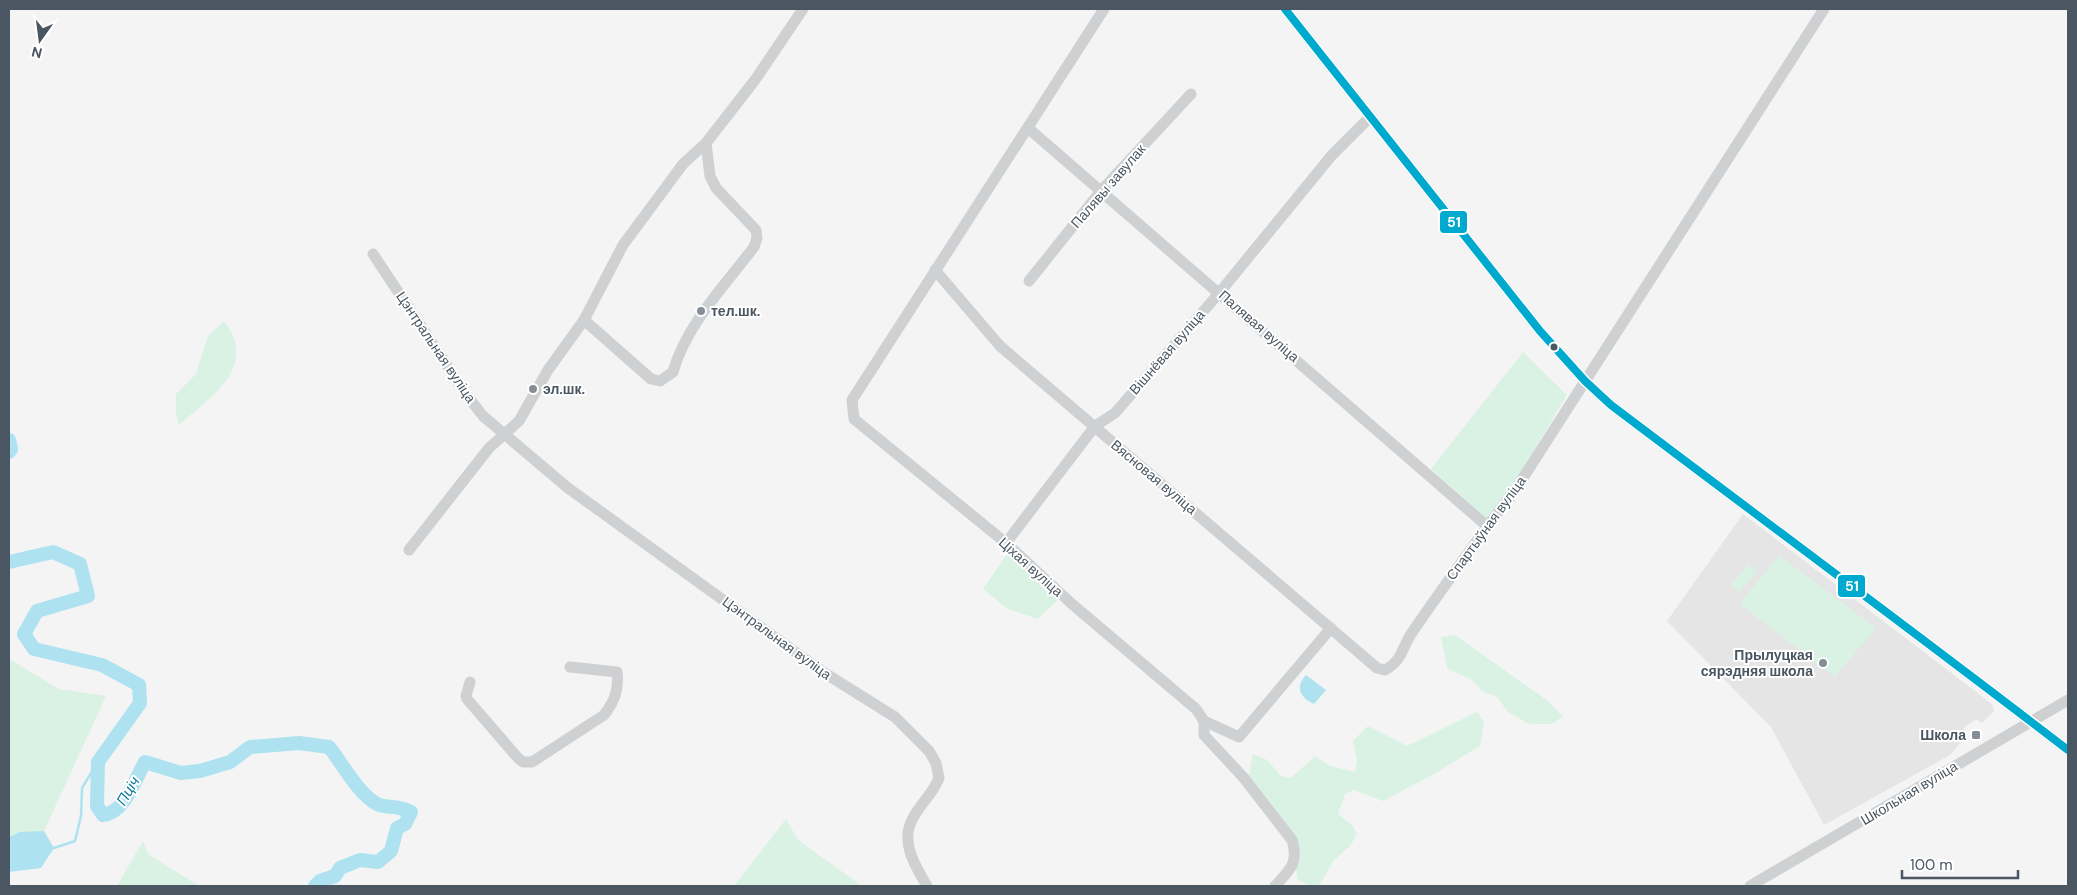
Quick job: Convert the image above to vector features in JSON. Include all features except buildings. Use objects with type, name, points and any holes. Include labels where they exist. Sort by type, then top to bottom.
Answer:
[{"type":"street","points":[[410,550],[489,448],[518,421],[548,370],[584,320],[623,245],[683,164],[706,143],[755,80],[803,9]]},
{"type":"street","points":[[935,270],[1104,9]]},
{"type":"street","points":[[1285,9],[1540,331],[1585,381],[1611,405],[1841,580],[1932,645],[2015,709],[2030,723],[2068,750]]},
{"type":"street","name":"Спартыўная вуліца","points":[[1385,670],[1397,663],[1408,638],[1487,526],[1514,492],[1824,9]]},
{"type":"street","name":"Палявы завулак","points":[[1029,281],[1101,191],[1191,94]]},
{"type":"street","name":"Вішнёвая вуліца","points":[[1006,543],[1095,426],[1115,413],[1220,292],[1332,155],[1370,117]]},
{"type":"street","name":"Палявая вуліца","points":[[1028,128],[1220,292],[1487,526]]},
{"type":"street","points":[[584,320],[652,379],[660,381],[673,372],[678,354],[702,316],[754,247],[757,238],[756,230],[716,188],[710,176],[706,143]]},
{"type":"street","name":"Цэнтральная вуліца","points":[[373,254],[475,406],[542,467],[823,672],[896,717],[912,732],[932,757],[939,774],[937,783],[911,821],[908,832],[908,845],[912,857],[927,886]]},
{"type":"street","name":"Ціхая вуліца","points":[[935,270],[852,400],[854,419],[1006,543],[1072,604],[1196,709],[1204,721]]},
{"type":"street","name":"Вясновая вуліца","points":[[935,270],[1000,346],[1377,668],[1385,670]]},
{"type":"street","points":[[1275,886],[1293,865],[1295,852],[1292,840],[1243,777],[1204,735],[1204,721],[1239,737],[1331,628]]},
{"type":"street","points":[[470,682],[466,696],[467,700],[518,758],[523,762],[532,762],[604,714],[613,704],[618,684],[617,672],[570,667]]},
{"type":"street","name":"Школьная вуліца","points":[[1750,886],[2068,700]]},
{"type":"shaded area","name":"Прылуцкая сярэдняя школа","points":[[1743,514],[1992,704],[1994,711],[1982,723],[1976,719],[1964,728],[1966,737],[1950,755],[1824,825],[1771,727],[1667,621]]},
{"type":"green space","points":[[224,321],[233,337],[236,353],[234,366],[227,379],[217,391],[179,425],[176,414],[176,394],[196,374],[208,336]]},
{"type":"green space","points":[[1523,352],[1567,395],[1510,490],[1487,519],[1431,469]]},
{"type":"green space","points":[[1007,554],[1059,599],[1038,619],[1008,609],[983,589]]},
{"type":"green space","points":[[1779,555],[1876,628],[1835,677],[1740,604]]},
{"type":"green space","points":[[1748,565],[1757,572],[1739,592],[1731,585]]},
{"type":"green space","points":[[1455,635],[1548,701],[1563,717],[1551,724],[1529,724],[1508,712],[1497,697],[1482,691],[1472,680],[1447,668],[1441,637]]},
{"type":"green space","points":[[9,659],[59,689],[106,696],[44,831],[9,837]]},
{"type":"green space","points":[[1477,712],[1484,721],[1480,746],[1434,774],[1383,801],[1354,790],[1345,794],[1338,814],[1352,825],[1357,834],[1350,846],[1334,860],[1319,886],[1309,886],[1297,879],[1296,868],[1300,859],[1297,845],[1248,779],[1253,754],[1267,760],[1281,776],[1291,778],[1315,756],[1330,766],[1355,772],[1357,761],[1353,741],[1368,726],[1407,746]]},
{"type":"green space","points":[[786,819],[798,840],[862,886],[734,886]]},
{"type":"green space","points":[[143,841],[148,854],[199,886],[117,886]]},
{"type":"water","points":[[1306,675],[1326,690],[1314,704],[1306,699],[1301,692],[1300,684]]},
{"type":"water","points":[[44,831],[54,848],[41,868],[9,872],[9,837],[20,832]]},
{"type":"waterway","name":"Пціч","points":[[9,440],[11,449],[9,452]]},
{"type":"waterway","name":"Пціч","points":[[9,562],[53,552],[80,564],[88,596],[37,611],[24,634],[34,649],[102,665],[139,685],[140,703],[98,762],[97,806],[103,815],[111,813],[123,802],[145,762],[181,773],[200,771],[230,762],[250,747],[299,743],[329,747],[357,786],[370,800],[377,804],[401,808],[411,812],[405,824],[397,828],[391,851],[378,862],[360,860],[340,868],[335,876],[320,881],[315,886]]},
{"type":"waterway","points":[[54,848],[75,841],[81,816],[82,788],[98,762]]},
{"type":"transit line","name":"51","points":[[1285,9],[1540,331],[1585,381],[1611,405],[2068,750]]},
{"type":"place","name":"тел.шк.","points":[[701,311]]},
{"type":"place","name":"эл.шк.","points":[[533,389]]},
{"type":"place","name":"Прылуцкая сярэдняя школа","points":[[1823,663]]},
{"type":"place","name":"Школа","points":[[1976,735]]}]
